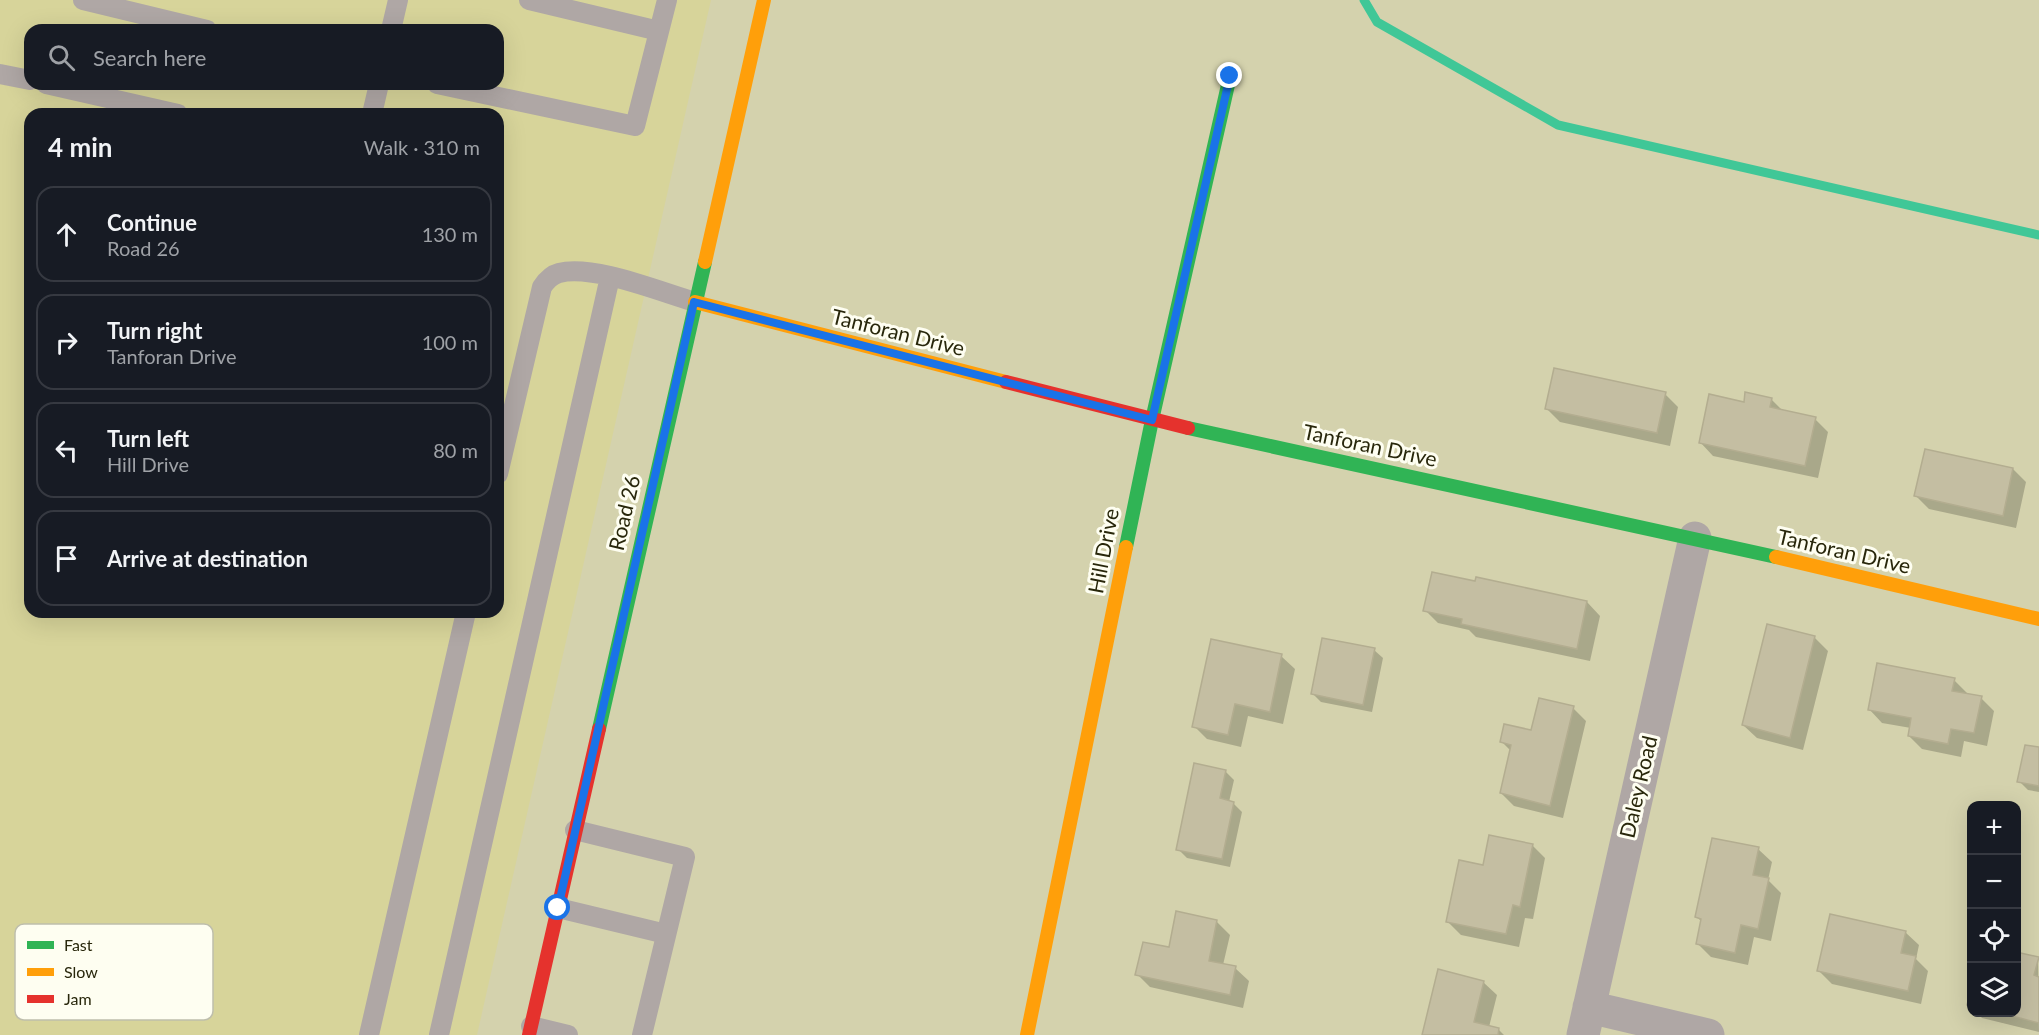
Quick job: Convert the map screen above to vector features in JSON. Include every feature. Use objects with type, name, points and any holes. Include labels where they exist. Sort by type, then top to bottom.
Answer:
[{"type":"street","name":"Road 26","points":[[530,1031],[764,0]]},
{"type":"street","name":"Hill Drive","points":[[1027,1035],[1152,420],[1230,76]]},
{"type":"street","name":"Tanforan Drive","points":[[694,302],[1152,420],[1695,538],[2039,618]]},
{"type":"street","name":"Daley Road","points":[[1586,1021],[1695,538]]},
{"type":"street","points":[[1586,1021],[1708,1035]]},
{"type":"lane","points":[[83,0],[182,24]]},
{"type":"lane","points":[[392,24],[398,0]]},
{"type":"lane","points":[[529,0],[659,31]]},
{"type":"lane","points":[[464,90],[635,126],[667,0]]},
{"type":"lane","points":[[0,74],[24,79]]},
{"type":"lane","points":[[72,90],[152,108]]},
{"type":"lane","points":[[373,108],[378,90]]},
{"type":"lane","points":[[504,448],[542,287],[548,278],[559,273],[595,273],[694,302]]},
{"type":"lane","points":[[439,1035],[610,277]]},
{"type":"lane","points":[[369,1035],[465,618]]},
{"type":"lane","points":[[575,830],[685,857],[642,1035]]},
{"type":"lane","points":[[558,908],[666,934]]},
{"type":"lane","points":[[530,1031],[568,1035]]},
{"type":"shaded area","points":[[0,0],[711,0],[477,1035],[0,1035]]},
{"type":"building","points":[[1554,368],[1666,392],[1657,433],[1545,409]]},
{"type":"building","points":[[1745,392],[1772,398],[1770,407],[1816,417],[1805,466],[1699,443],[1709,394],[1744,402]]},
{"type":"building","points":[[1925,449],[2013,468],[2003,516],[1914,496]]},
{"type":"building","points":[[1432,572],[1475,581],[1476,577],[1587,601],[1577,649],[1461,624],[1462,619],[1423,611]]},
{"type":"building","points":[[1767,624],[1815,636],[1790,738],[1742,725]]},
{"type":"building","points":[[1322,638],[1375,648],[1363,705],[1311,694]]},
{"type":"building","points":[[1211,639],[1282,654],[1270,712],[1235,704],[1228,735],[1192,727]]},
{"type":"building","points":[[1877,663],[1955,678],[1952,691],[1982,696],[1974,733],[1951,729],[1948,744],[1908,736],[1911,718],[1868,710]]},
{"type":"building","points":[[1539,698],[1574,706],[1550,806],[1500,793],[1511,745],[1500,742],[1504,724],[1531,730]]},
{"type":"building","points":[[2025,745],[2039,747],[2039,786],[2017,782]]},
{"type":"building","points":[[1194,763],[1226,770],[1220,798],[1234,802],[1222,859],[1176,850]]},
{"type":"building","points":[[1489,835],[1533,844],[1520,907],[1513,905],[1506,934],[1446,922],[1459,860],[1483,865]]},
{"type":"building","points":[[1712,838],[1759,847],[1753,875],[1769,878],[1758,929],[1741,925],[1735,953],[1696,944],[1701,919],[1695,917]]},
{"type":"building","points":[[1176,911],[1217,920],[1209,961],[1236,966],[1230,995],[1135,975],[1143,942],[1169,947]]},
{"type":"building","points":[[1830,914],[1906,931],[1901,953],[1916,956],[1908,991],[1817,971]]},
{"type":"building","points":[[2021,953],[2039,957],[2034,975],[2039,977],[2039,1023],[2016,1017],[2021,1017]]},
{"type":"building","points":[[1438,969],[1484,981],[1474,1022],[1499,1028],[1498,1035],[1422,1035]]},
{"type":"waterway","points":[[1364,0],[1377,22],[1558,125],[2039,235]]},
{"type":"traffic: fast","points":[[1126,547],[1152,420],[1230,76]]},
{"type":"traffic: fast","points":[[599,729],[705,262]]},
{"type":"traffic: fast","points":[[1188,428],[1776,557]]},
{"type":"traffic: slow","points":[[705,262],[764,0]]},
{"type":"traffic: slow","points":[[695,302],[1006,382]]},
{"type":"traffic: slow","points":[[1027,1035],[1126,547]]},
{"type":"traffic: slow","points":[[1776,557],[2039,619]]},
{"type":"traffic: jam","points":[[1006,382],[1188,428]]},
{"type":"traffic: jam","points":[[529,1035],[599,729]]},
{"type":"route","points":[[558,908],[694,302],[1152,420],[1230,76]]}]
